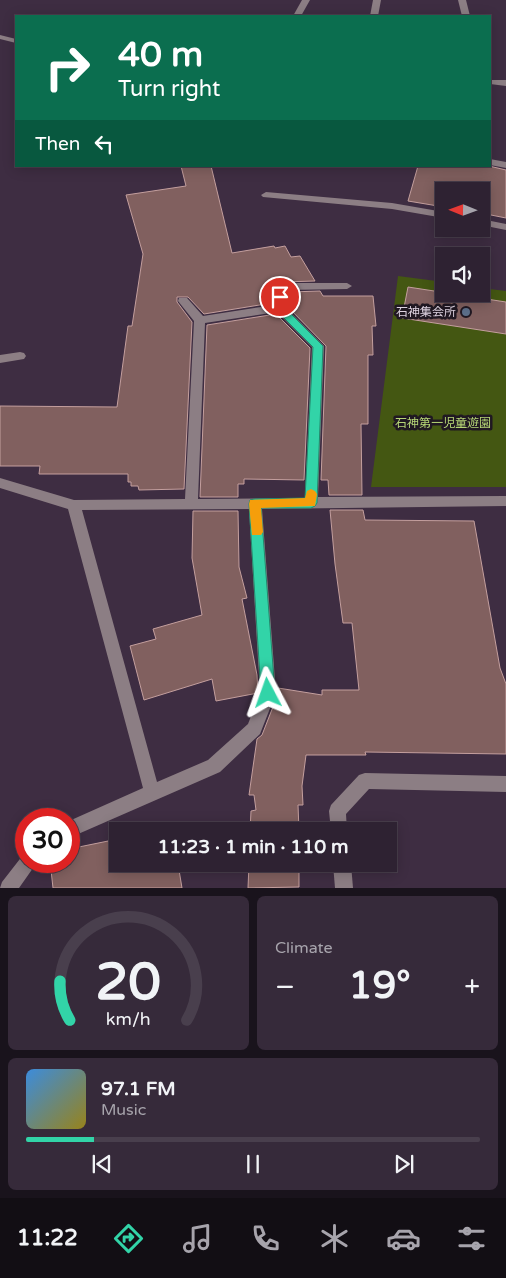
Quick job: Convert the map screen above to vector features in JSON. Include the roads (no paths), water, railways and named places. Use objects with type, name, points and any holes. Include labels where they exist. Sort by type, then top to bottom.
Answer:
[{"type":"street","points":[[298,15],[306,0]]},
{"type":"street","points":[[374,15],[377,0]]},
{"type":"street","points":[[462,0],[466,15]]},
{"type":"street","points":[[0,37],[15,41]]},
{"type":"street","points":[[491,82],[506,83]]},
{"type":"street","points":[[491,162],[506,165]]},
{"type":"street","points":[[266,195],[392,206],[435,213]]},
{"type":"street","points":[[490,223],[506,226]]},
{"type":"street","points":[[279,308],[282,287],[347,286]]},
{"type":"street","points":[[183,301],[200,320],[191,504]]},
{"type":"street","points":[[200,320],[279,308]]},
{"type":"street","points":[[279,308],[318,346],[311,503]]},
{"type":"street","points":[[0,359],[20,356]]},
{"type":"street","points":[[0,483],[74,506],[506,501]]},
{"type":"street","points":[[80,825],[214,766],[254,729],[268,693],[254,504]]},
{"type":"street","points":[[74,506],[152,792]]},
{"type":"street","points":[[338,822],[337,812],[365,781],[506,784]]},
{"type":"street","points":[[343,872],[344,888]]},
{"type":"street","points":[[8,888],[20,873]]},
{"type":"place","name":"石神集会所","points":[[466,312]]},
{"type":"park label","name":"石神第一児童遊園","points":[[443,423]]}]
